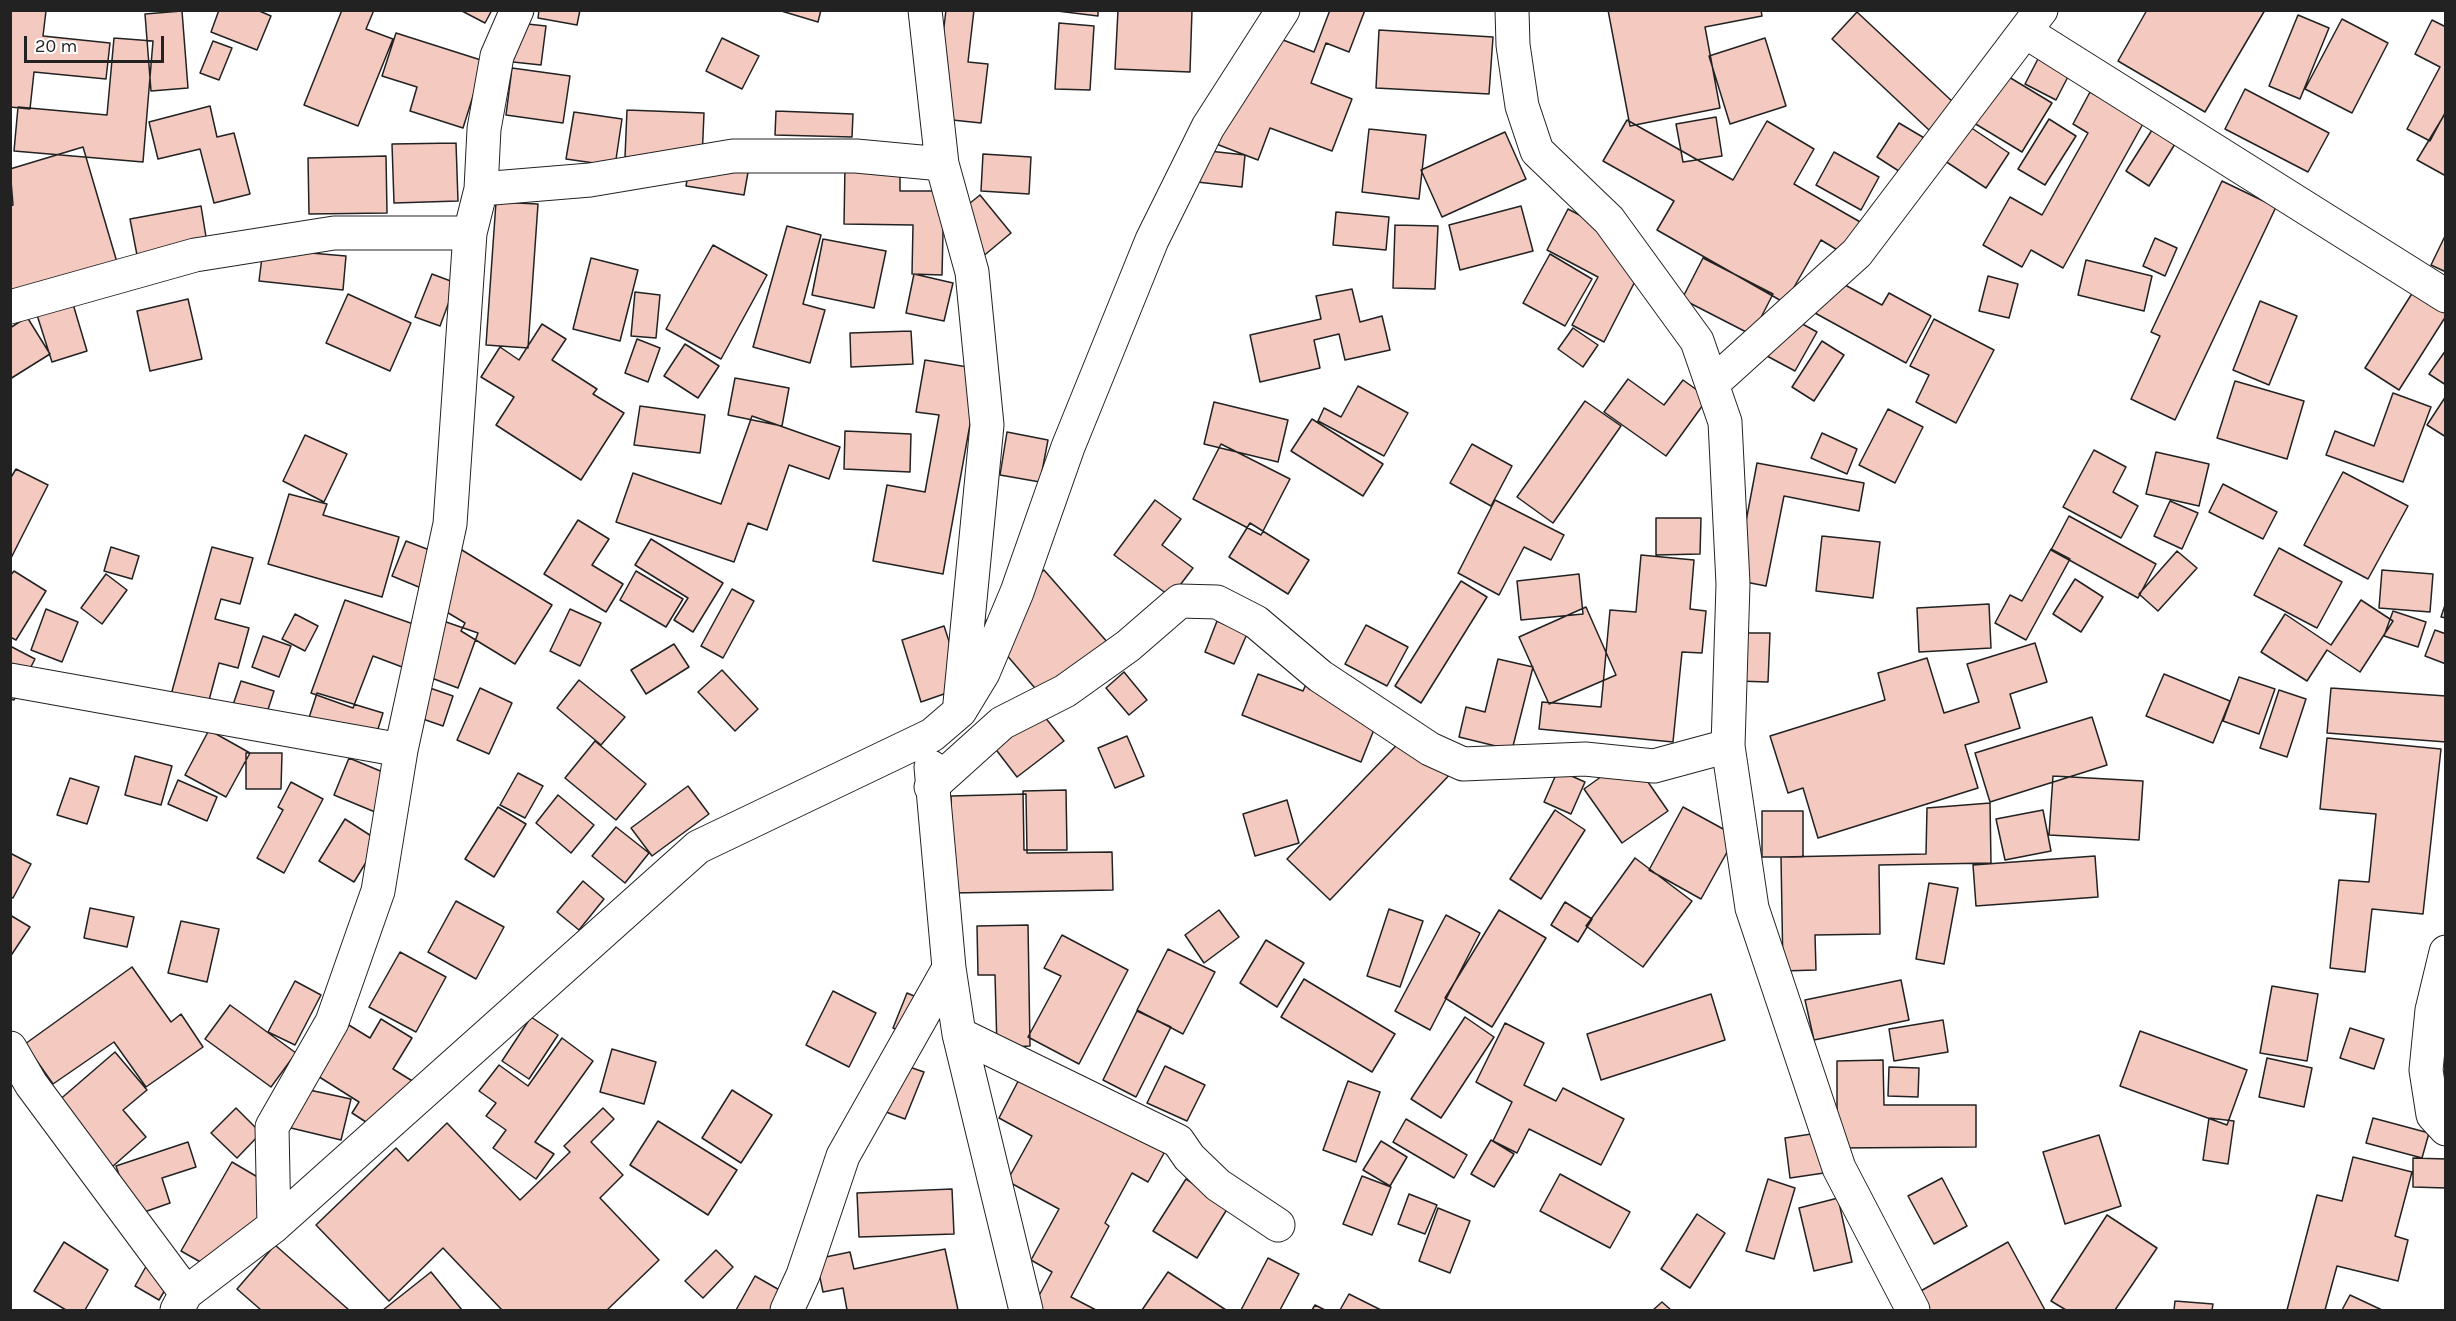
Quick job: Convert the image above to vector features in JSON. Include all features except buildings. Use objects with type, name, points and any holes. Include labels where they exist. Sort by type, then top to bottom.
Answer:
[{"type":"street","points":[[274,1226],[272,1127],[332,1022],[378,891],[401,750],[450,524],[470,233],[481,189],[484,129],[497,56],[517,10]]},
{"type":"street","points":[[925,10],[942,164],[972,272],[987,425],[960,711]]},
{"type":"street","points":[[10,1048],[32,1084],[182,1302],[274,1226],[698,847],[932,735],[960,711],[983,673],[1017,592],[1068,447],[1152,240],[1208,127],[1283,10]]},
{"type":"street","points":[[1512,10],[1513,45],[1522,106],[1537,151],[1609,220],[1697,341],[1725,422],[1733,584],[1728,746],[1752,908],[1839,1168],[1913,1311]]},
{"type":"street","points":[[1712,384],[1857,253],[2033,21],[2445,296]]},
{"type":"street","points":[[481,189],[590,180],[733,156],[856,156],[942,164]]},
{"type":"street","points":[[10,307],[195,255],[334,233],[470,233]]},
{"type":"street","points":[[931,788],[1002,723],[1065,691],[1128,646],[1180,601],[1217,602],[1256,622],[1320,676],[1430,749],[1463,764],[1585,759],[1654,766],[1728,746]]},
{"type":"street","points":[[10,680],[401,750]]},
{"type":"street","points":[[932,735],[931,788],[949,968],[959,1034],[1026,1311]]},
{"type":"street","points":[[2445,952],[2432,1010],[2426,1070],[2433,1115],[2445,1129]]},
{"type":"street","points":[[787,1311],[803,1275],[843,1156],[949,968]]},
{"type":"street","points":[[959,1034],[1178,1141],[1189,1157],[1218,1185],[1278,1225]]}]
